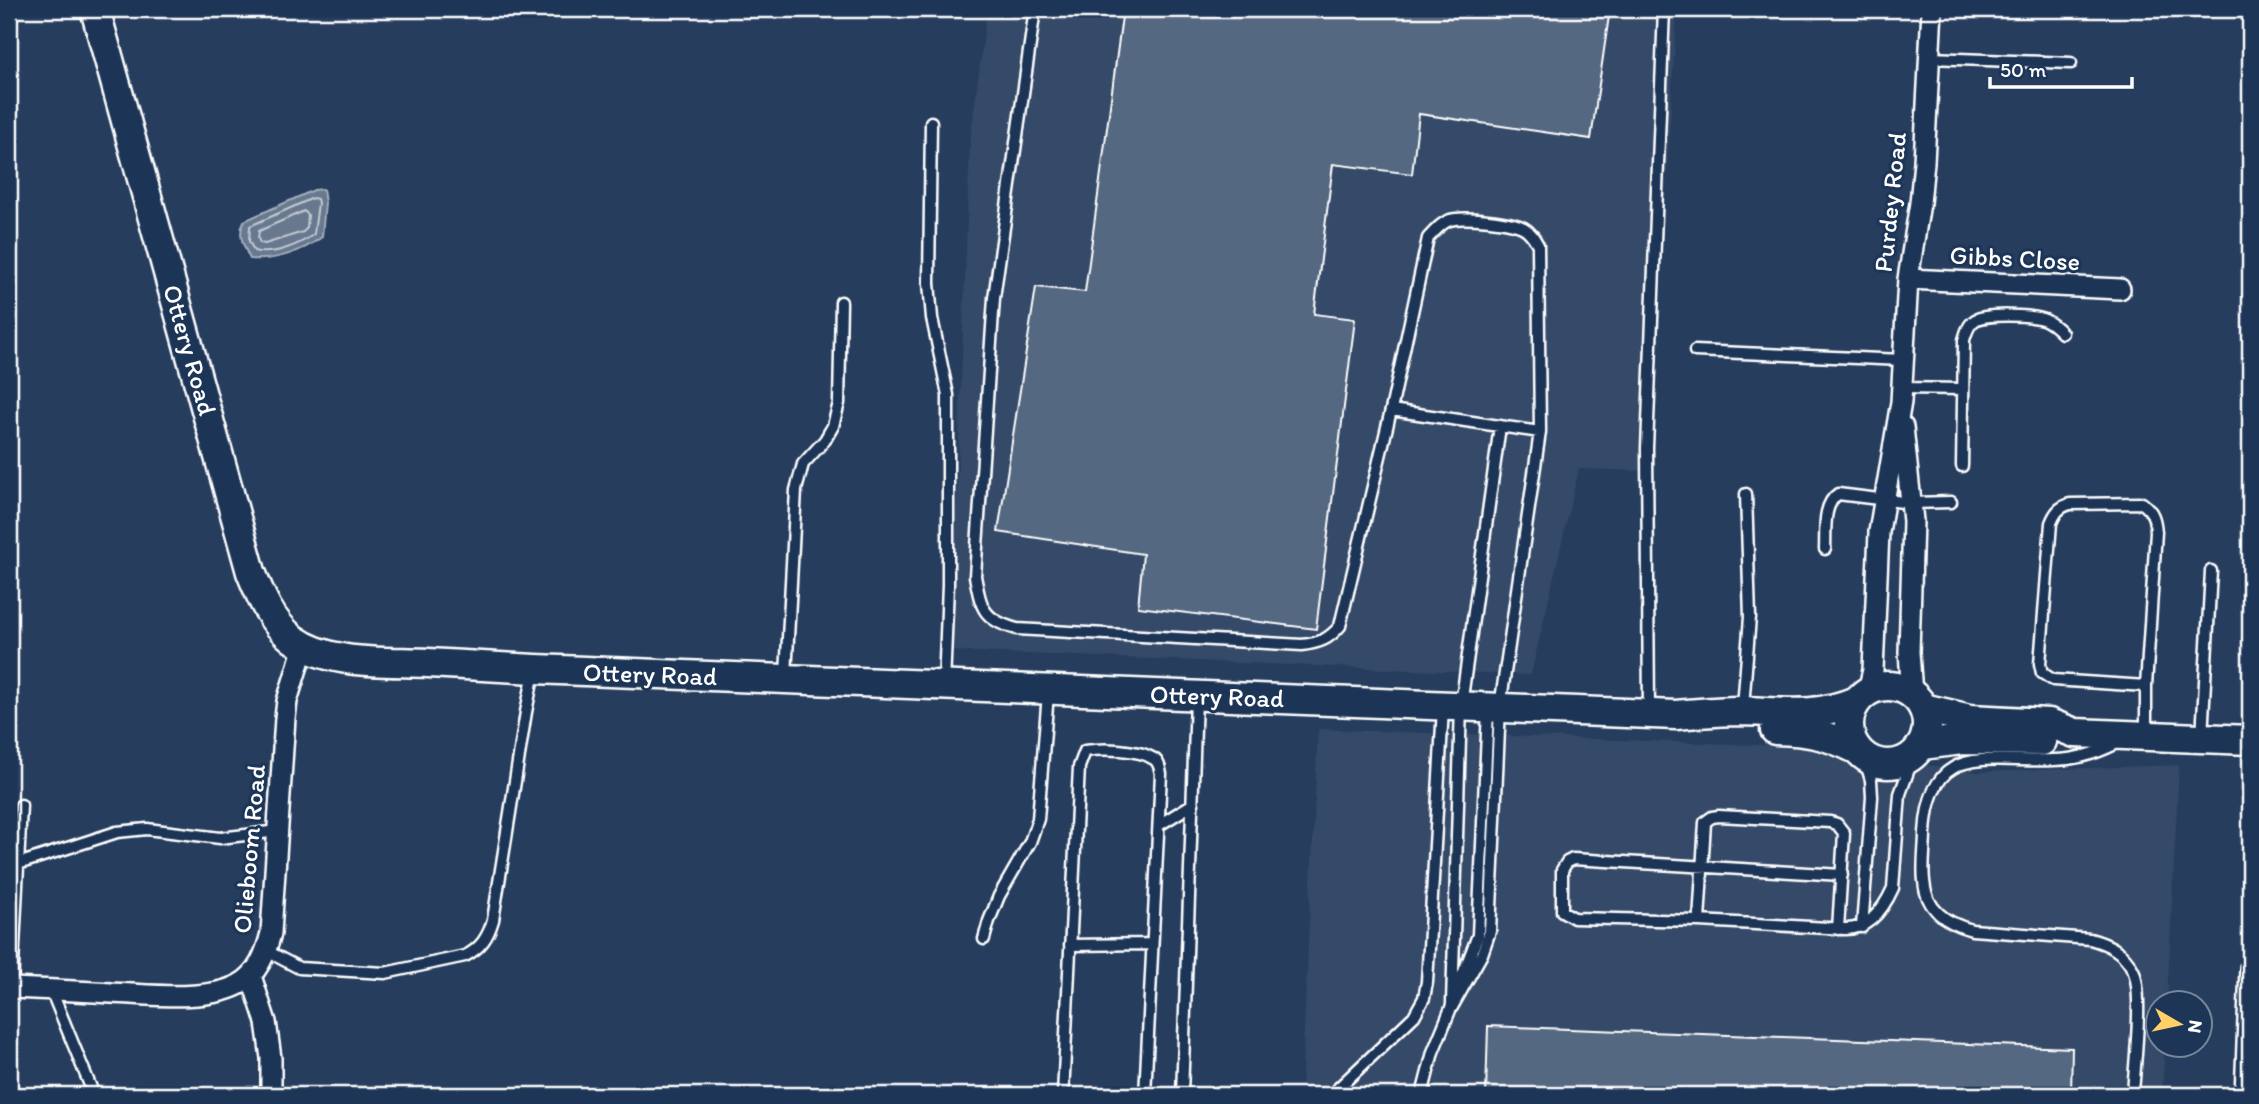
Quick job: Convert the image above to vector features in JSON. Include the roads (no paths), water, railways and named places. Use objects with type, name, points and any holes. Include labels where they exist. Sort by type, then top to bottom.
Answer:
[{"type":"street","name":"Ottery Road","points":[[95,9],[251,572],[270,615],[280,628],[304,646],[330,656],[362,660],[535,669],[1662,714],[1742,711],[1814,713],[1840,708],[1862,696]]},
{"type":"street","name":"Purdey Road","points":[[1862,696],[1873,670],[1879,532],[1901,395],[1908,279],[1920,203],[1931,9]]},
{"type":"street","name":"Gibbs Close","points":[[1908,279],[2120,289]]},
{"type":"street","name":"Purdey Road","points":[[1901,395],[1913,545],[1909,652],[1917,701]]},
{"type":"street","name":"Olieboom Road","points":[[251,976],[267,951],[274,911],[285,718],[287,701],[304,646]]},
{"type":"street","points":[[2076,733],[2048,741],[1962,740],[1918,750],[1902,762],[1889,764],[1876,763],[1860,753],[1850,738],[1848,725],[1850,712],[1862,696],[1883,686],[1898,687],[1917,701],[1970,719],[2049,723],[2076,733],[2250,740]]},
{"type":"street","points":[[1917,701],[1927,720],[1926,733],[1918,750]]},
{"type":"street","name":"Ottery Road","points":[[1662,714],[1710,725],[1820,733],[1834,737],[1860,753]]},
{"type":"street","points":[[2245,1095],[2250,968]]},
{"type":"street","points":[[10,988],[152,995],[207,993],[225,990],[251,976],[266,1022],[271,1058],[271,1095]]},
{"type":"lane","points":[[1035,9],[994,298],[975,576],[980,603],[988,617],[998,624],[1017,629],[1303,645],[1319,643],[1331,636],[1340,626],[1428,238],[1438,226],[1451,220],[1464,219],[1516,225],[1533,235],[1538,245],[1539,432],[1494,706],[1478,935],[1433,1052],[1422,1095]]},
{"type":"lane","points":[[1662,714],[1647,448],[1664,9]]},
{"type":"lane","points":[[1929,58],[2071,63]]},
{"type":"lane","points":[[931,122],[929,284],[932,318],[948,395],[948,584],[944,685]]},
{"type":"lane","points":[[786,679],[796,490],[803,464],[825,440],[833,426],[839,402],[841,302]]},
{"type":"lane","points":[[1962,466],[1964,340],[1973,321],[1988,316],[2036,318],[2046,320],[2062,334]]},
{"type":"lane","points":[[1695,351],[1903,360]]},
{"type":"lane","points":[[1901,395],[1962,389]]},
{"type":"lane","points":[[1391,410],[1539,432]]},
{"type":"lane","points":[[1331,1095],[1415,1016],[1424,998],[1452,705],[1500,426]]},
{"type":"lane","points":[[1742,711],[1750,617],[1746,494]]},
{"type":"lane","points":[[1825,549],[1828,507],[1831,499],[1838,494],[1911,503],[1951,502]]},
{"type":"lane","points":[[2133,1095],[2137,991],[2133,970],[2122,954],[2108,944],[2090,939],[1972,930],[1955,925],[1941,917],[1932,906],[1925,892],[1923,877],[1929,800],[1944,773],[1955,765],[1970,761],[2057,761],[2101,750],[2138,736],[2146,686],[2155,520],[2150,509],[2142,503],[2070,503],[2061,506],[2051,523],[2040,664],[2042,673],[2053,680],[2146,686]]},
{"type":"lane","points":[[2202,737],[2211,571]]},
{"type":"lane","points":[[267,951],[299,968],[385,973],[465,956],[483,943],[493,920],[535,669]]},
{"type":"lane","points":[[985,939],[999,896],[1030,842],[1038,819],[1048,689]]},
{"type":"lane","points":[[1182,1095],[1196,695]]},
{"type":"lane","points":[[1452,705],[1452,1007]]},
{"type":"lane","points":[[1842,874],[1573,859],[1567,862],[1562,870],[1562,911],[1569,917],[1838,929],[1862,927],[1889,897],[1893,888],[1900,794],[1918,750]]},
{"type":"lane","points":[[1063,1095],[1079,767],[1085,751],[1125,751],[1154,759],[1161,774],[1145,1095]]},
{"type":"lane","points":[[1860,753],[1871,780],[1872,797],[1862,927]]},
{"type":"lane","points":[[1158,825],[1192,804]]},
{"type":"lane","points":[[10,988],[21,805]]},
{"type":"lane","points":[[1699,921],[1705,822],[1708,819],[1719,816],[1830,822],[1842,827],[1844,833],[1838,929]]},
{"type":"lane","points":[[18,864],[117,832],[147,829],[220,838],[278,831]]},
{"type":"lane","points":[[1070,945],[1152,944]]},
{"type":"lane","points":[[51,990],[94,1095]]},
{"type":"water","points":[[323,189],[325,203],[322,237],[288,254],[269,259],[250,259],[241,236],[244,221],[314,190]]}]
